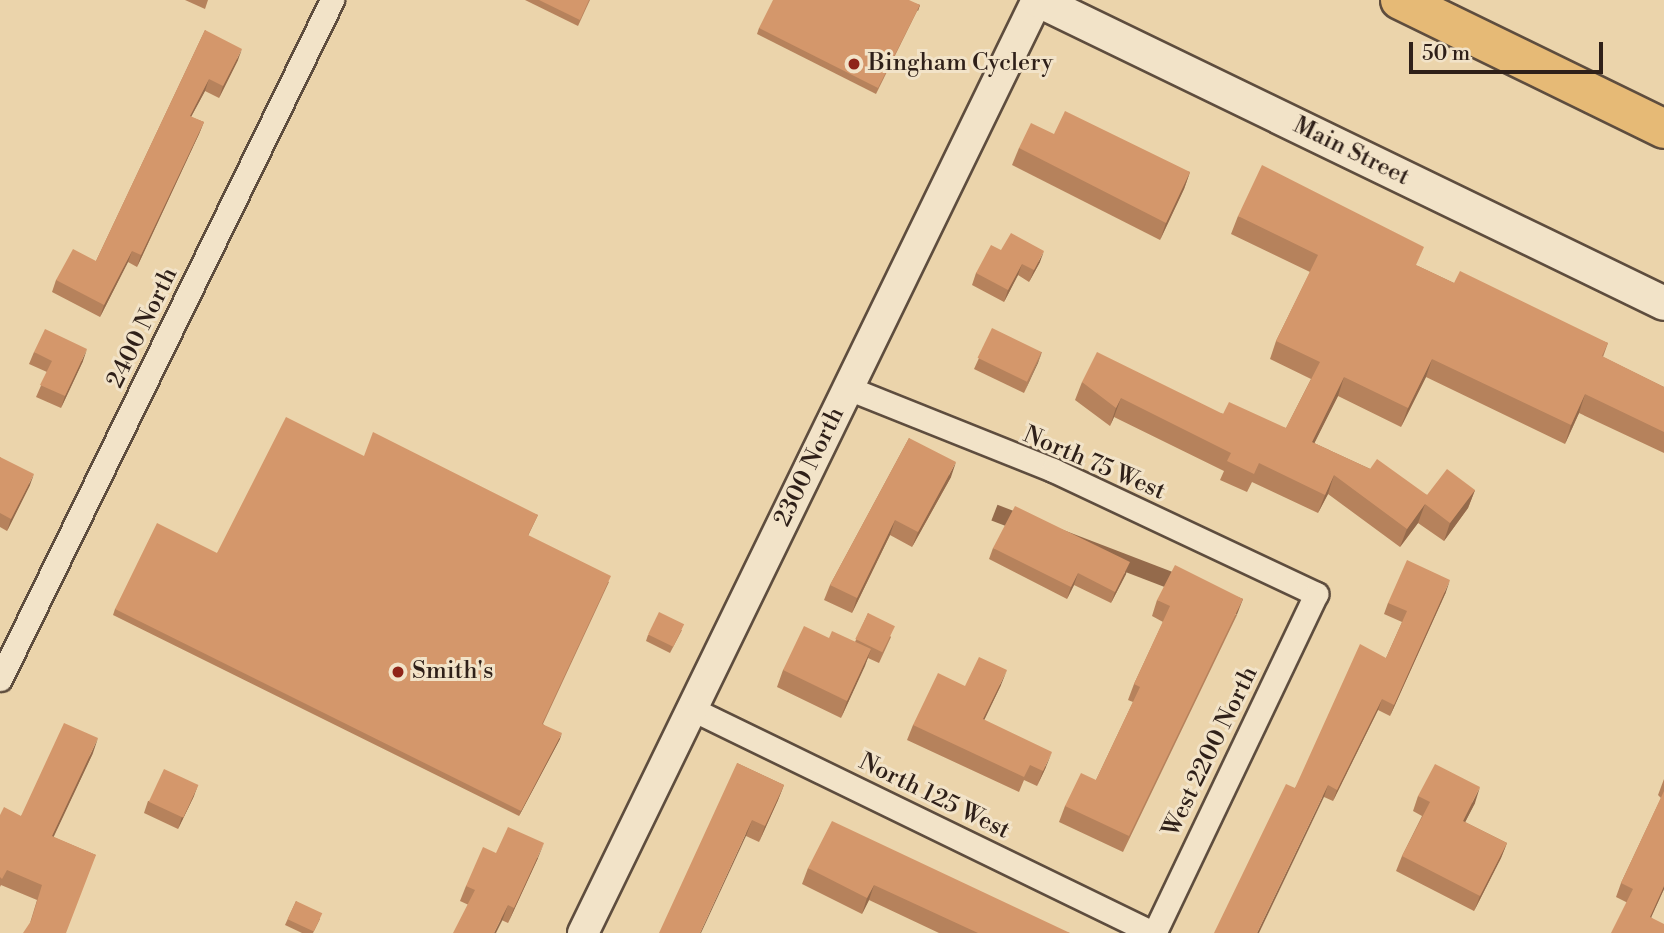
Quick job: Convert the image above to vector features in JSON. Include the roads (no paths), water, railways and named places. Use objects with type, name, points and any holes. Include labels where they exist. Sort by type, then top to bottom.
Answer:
[{"type":"highway","points":[[1399,0],[1664,128]]},
{"type":"main road","name":"Main Street","points":[[1038,0],[1664,303]]},
{"type":"street","name":"2400 North","points":[[0,679],[332,0]]},
{"type":"street","name":"2300 North","points":[[583,933],[1038,0]]},
{"type":"street","name":"North 75 West","points":[[848,388],[1054,470],[1317,594]]},
{"type":"street","name":"West 2200 North","points":[[1153,933],[1317,594]]},
{"type":"street","name":"North 125 West","points":[[692,709],[1153,933]]},
{"type":"place","name":"Bingham Cyclery","points":[[854,64]]},
{"type":"place","name":"Smith's","points":[[398,672]]}]
